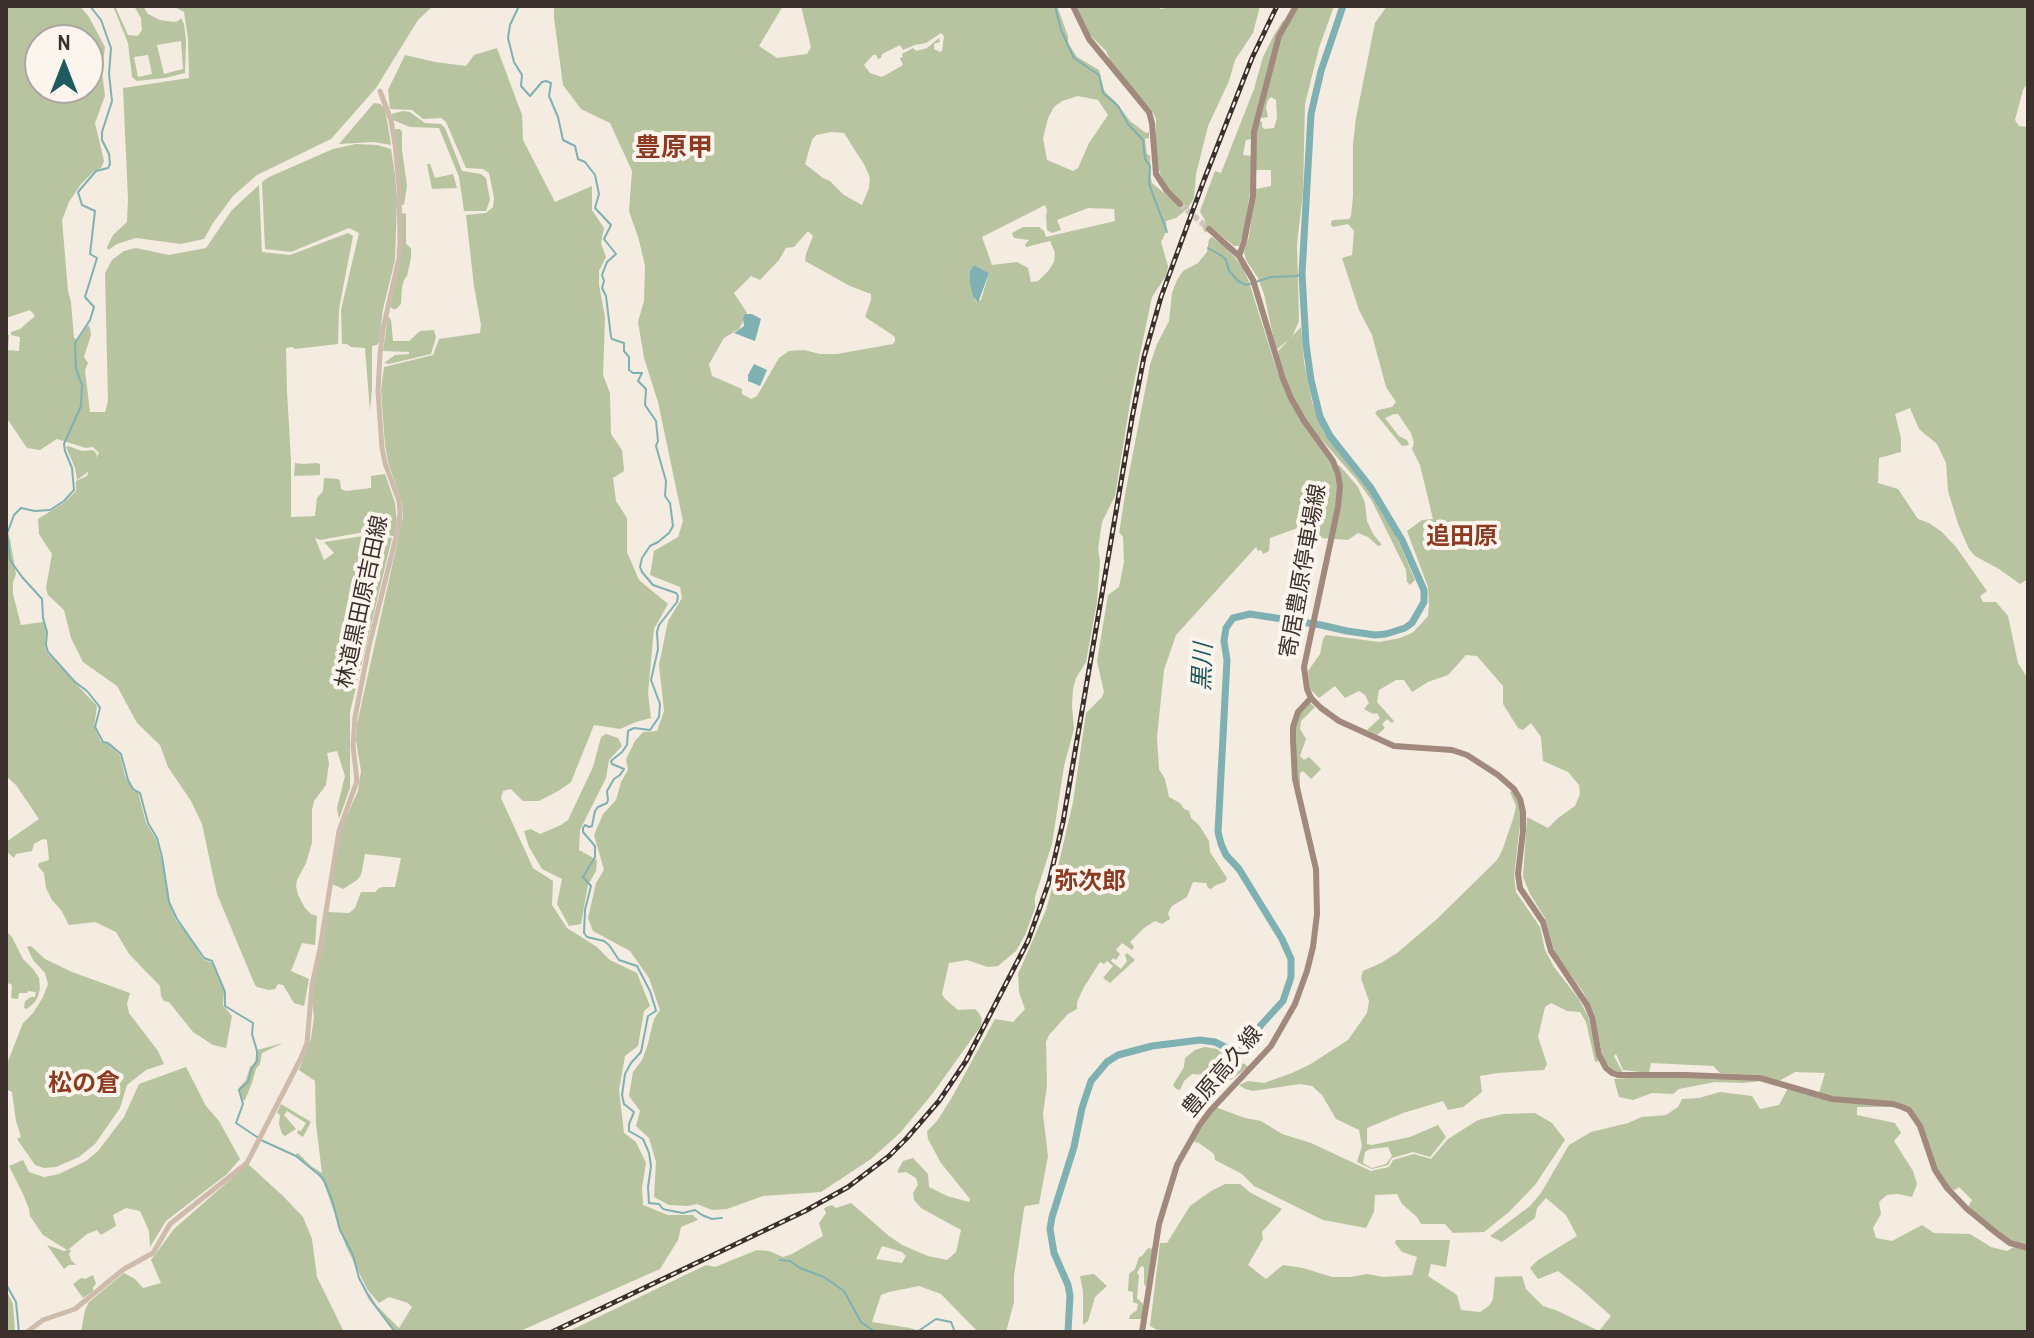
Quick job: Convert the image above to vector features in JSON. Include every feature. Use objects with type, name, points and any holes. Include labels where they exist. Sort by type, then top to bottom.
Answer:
[{"type":"main road","points":[[1073,6],[1089,39],[1149,112],[1154,133],[1156,174],[1180,204]]},
{"type":"main road","points":[[1209,229],[1239,256],[1253,196],[1254,132],[1279,36],[1296,6]]},
{"type":"main road","name":"寄居豊原停車場線","points":[[1239,256],[1253,280],[1291,398],[1333,461],[1340,486],[1304,667],[1311,698]]},
{"type":"main road","points":[[1311,698],[1339,721],[1394,746],[1452,750],[1467,755],[1514,789],[1522,805],[1524,821],[1518,874],[1520,888],[1543,922],[1551,951],[1587,1005],[1599,1055],[1612,1073],[1760,1078],[1821,1097],[1902,1107],[1909,1110],[1924,1133],[1935,1170],[1947,1188],[1999,1235],[2010,1243],[2028,1248]]},
{"type":"main road","name":"豊原高久線","points":[[1142,1332],[1159,1224],[1177,1165],[1210,1111],[1271,1046],[1295,1004],[1307,971],[1317,914],[1316,869],[1295,779],[1293,727],[1298,712],[1311,698]]},
{"type":"street","name":"林道黒田原吉田線","points":[[27,1332],[43,1320],[75,1309],[124,1269],[153,1253],[170,1224],[247,1163],[308,1039],[312,985],[339,831],[357,781],[353,746],[355,717],[399,525],[399,501],[382,448],[378,391],[383,329],[400,240],[395,144],[391,120],[380,91]]},
{"type":"green space","points":[[6,6],[80,6],[93,24],[24,24],[24,104],[102,104],[95,123],[104,161],[101,168],[81,184],[62,220],[74,338],[78,340],[88,325],[90,328],[84,357],[88,363],[85,370],[90,412],[105,412],[108,401],[105,273],[112,260],[124,251],[136,248],[169,255],[206,248],[232,210],[259,185],[262,252],[290,255],[348,233],[353,236],[339,309],[338,344],[286,348],[291,517],[315,516],[324,478],[338,479],[341,489],[346,491],[371,488],[371,476],[385,474],[395,503],[397,522],[394,536],[364,532],[320,540],[315,538],[324,560],[334,553],[324,542],[370,535],[392,538],[350,712],[350,788],[339,819],[337,808],[345,776],[337,751],[327,753],[326,785],[314,801],[312,843],[297,880],[298,895],[305,908],[317,916],[315,945],[302,943],[291,971],[309,979],[304,1006],[294,1003],[283,985],[278,984],[275,989],[269,990],[255,985],[217,894],[202,824],[191,801],[168,767],[160,745],[137,723],[117,686],[83,662],[71,638],[64,610],[48,595],[46,588],[52,554],[39,534],[38,519],[65,502],[76,491],[76,481],[87,476],[89,471],[77,480],[66,447],[93,450],[96,458],[99,453],[93,447],[86,448],[57,439],[40,450],[27,448],[6,417],[6,333],[9,335],[8,350],[19,351],[20,337],[11,335],[11,332],[20,329],[35,316],[30,310],[6,318]]},
{"type":"green space","points":[[113,6],[128,35],[138,36],[142,30],[141,18],[134,6],[143,6],[148,14],[160,20],[174,22],[181,18],[186,41],[185,73],[137,81],[132,77],[128,43]],"holes":[[[181,41],[183,69],[164,74],[157,45]],[[148,55],[152,74],[138,77],[134,57]]]},
{"type":"green space","points":[[173,6],[433,6],[418,20],[376,88],[331,139],[257,175],[233,196],[204,239],[181,244],[136,238],[108,250],[113,235],[127,222],[123,88],[189,78],[184,12]]},
{"type":"green space","points":[[554,6],[783,6],[759,46],[777,58],[807,54],[811,47],[801,6],[1057,6],[1068,43],[1077,57],[1099,70],[1107,94],[1130,121],[1149,132],[1149,138],[1145,139],[1152,183],[1169,197],[1156,162],[1156,119],[1151,109],[1113,66],[1106,51],[1087,32],[1075,6],[1156,6],[1161,9],[1172,6],[1260,6],[1253,33],[1235,60],[1208,126],[1196,174],[1194,198],[1176,218],[1166,221],[1167,230],[1161,242],[1168,266],[1167,274],[1152,297],[1115,496],[1102,522],[1097,602],[1086,662],[1073,689],[1074,729],[1064,766],[1052,844],[1035,897],[1035,908],[1016,951],[998,966],[988,967],[967,960],[949,963],[942,994],[944,998],[958,1010],[975,1009],[982,1019],[981,1026],[900,1133],[871,1159],[821,1192],[763,1196],[727,1209],[712,1210],[697,1204],[669,1205],[654,1197],[656,1162],[649,1138],[636,1126],[640,1111],[629,1096],[633,1072],[642,1060],[654,1019],[660,1010],[649,978],[630,951],[593,931],[588,918],[596,883],[604,870],[594,835],[603,814],[616,800],[628,770],[626,759],[635,741],[643,732],[657,731],[664,711],[659,665],[668,621],[682,598],[680,587],[650,575],[654,551],[678,537],[683,521],[638,322],[644,301],[645,266],[629,211],[632,171],[610,123],[581,109],[563,85]],"holes":[[[941,33],[944,36],[942,51],[934,49],[934,44],[940,42],[939,38],[927,48],[916,51],[913,48],[902,54],[903,65],[882,77],[870,73],[864,65],[873,55],[881,58],[882,54],[900,45],[903,50],[926,43]],[[1078,96],[1098,100],[1108,115],[1089,143],[1078,168],[1073,171],[1047,160],[1043,138],[1054,107]],[[844,133],[870,178],[862,205],[805,164],[816,135]],[[1045,205],[1047,230],[1052,233],[1061,230],[1057,220],[1088,208],[1114,209],[1115,221],[1046,237],[1039,227],[1023,227],[1012,233],[1014,238],[1029,240],[1026,247],[1050,241],[1055,253],[1054,262],[1038,281],[1031,282],[1028,268],[1017,262],[992,265],[982,237]],[[808,231],[813,236],[805,261],[871,294],[865,317],[895,337],[895,341],[893,344],[837,354],[789,351],[779,358],[757,396],[751,399],[742,394],[742,389],[712,376],[709,364],[724,338],[739,329],[747,313],[734,293],[751,276],[760,280],[786,248],[794,247]],[[974,265],[989,273],[981,300],[976,302],[970,284],[970,271]]]},
{"type":"green space","points":[[1299,6],[1334,6],[1319,48],[1305,104],[1303,193],[1297,244],[1299,321],[1292,337],[1276,350],[1264,294],[1244,252],[1256,189],[1271,186],[1271,170],[1255,170],[1257,130],[1260,121],[1265,129],[1274,128],[1276,100],[1271,97],[1268,100],[1268,117],[1260,117],[1276,53],[1285,28]]},
{"type":"green space","points":[[1387,6],[2028,6],[2028,82],[2015,120],[2019,126],[2028,127],[2028,579],[2020,584],[1969,549],[1948,491],[1946,463],[1937,444],[1919,429],[1910,408],[1895,414],[1901,452],[1879,458],[1878,483],[1898,489],[1918,519],[1942,532],[1956,547],[1987,591],[1980,596],[1983,602],[1996,602],[2008,616],[2018,663],[2028,679],[2028,1247],[1997,1237],[1986,1229],[1981,1219],[1968,1207],[1972,1200],[1959,1187],[1951,1189],[1939,1176],[1925,1133],[1909,1109],[1819,1093],[1825,1073],[1795,1072],[1779,1081],[1760,1075],[1720,1073],[1713,1066],[1651,1063],[1649,1073],[1623,1070],[1616,1054],[1614,1056],[1623,1073],[1613,1071],[1603,1059],[1594,1013],[1555,953],[1545,918],[1523,877],[1527,817],[1548,828],[1575,806],[1580,794],[1579,785],[1568,772],[1543,761],[1541,737],[1531,723],[1523,730],[1518,728],[1503,704],[1503,686],[1477,656],[1466,655],[1448,675],[1412,692],[1404,680],[1396,680],[1379,690],[1377,702],[1394,721],[1392,723],[1387,719],[1382,724],[1385,728],[1377,735],[1367,730],[1380,718],[1377,713],[1364,709],[1369,703],[1365,695],[1359,691],[1345,698],[1335,686],[1319,698],[1310,689],[1308,671],[1320,654],[1326,635],[1379,642],[1412,633],[1428,616],[1428,587],[1407,531],[1422,520],[1433,519],[1420,465],[1412,449],[1411,433],[1398,414],[1385,418],[1409,445],[1402,446],[1375,413],[1392,407],[1396,402],[1386,387],[1372,335],[1359,310],[1342,258],[1352,255],[1354,231],[1348,224],[1331,225],[1333,220],[1349,219],[1351,216],[1356,118],[1375,23]]},
{"type":"green space","points":[[1284,19],[1252,139],[1246,140],[1245,144],[1243,155],[1252,156],[1251,186],[1244,232],[1239,246],[1234,246],[1211,227],[1205,233],[1205,220],[1200,212],[1215,171],[1221,173],[1254,89],[1263,57]]},
{"type":"green space","points":[[497,48],[522,115],[523,140],[555,202],[592,186],[592,210],[604,228],[601,243],[606,257],[599,271],[605,317],[603,375],[610,393],[611,434],[622,450],[624,471],[613,478],[616,501],[627,518],[627,552],[639,580],[668,604],[654,629],[648,693],[651,718],[620,729],[594,725],[571,782],[560,790],[539,801],[523,801],[511,789],[503,791],[501,798],[533,868],[553,881],[552,905],[567,928],[597,947],[610,960],[637,973],[650,1006],[644,1011],[638,1046],[625,1056],[619,1090],[624,1133],[636,1142],[646,1163],[643,1205],[668,1215],[693,1215],[698,1220],[681,1227],[678,1240],[660,1269],[518,1332],[394,1332],[367,1294],[399,1328],[412,1307],[389,1297],[379,1303],[367,1289],[346,1246],[324,1183],[295,1156],[299,1154],[322,1173],[315,1081],[299,1070],[311,1038],[314,1017],[312,1000],[327,912],[349,913],[355,908],[361,892],[395,887],[401,858],[365,854],[357,880],[343,889],[332,884],[340,831],[358,791],[361,771],[356,741],[357,724],[403,517],[402,503],[385,445],[381,390],[384,367],[433,355],[439,339],[480,333],[466,215],[486,213],[493,207],[494,198],[489,173],[483,169],[466,168],[446,122],[441,118],[423,119],[412,110],[390,109],[388,90],[405,55],[466,66],[474,55]]},
{"type":"green space","points":[[374,103],[385,108],[391,145],[374,142],[339,144]]},
{"type":"green space","points":[[410,112],[425,123],[441,124],[445,128],[462,171],[481,174],[486,178],[490,200],[486,211],[464,211],[459,177],[439,128],[410,127],[393,120],[391,114]]},
{"type":"green space","points":[[395,129],[402,132],[407,186],[404,205],[401,204]]},
{"type":"green space","points":[[356,144],[391,149],[397,201],[395,260],[379,342],[372,346],[370,411],[365,348],[342,344],[341,310],[359,233],[349,228],[291,252],[265,249],[262,182],[333,149]]},
{"type":"green space","points":[[427,164],[430,164],[435,178],[453,174],[457,188],[432,189]]},
{"type":"green space","points":[[400,214],[406,214],[406,244],[411,248],[411,258],[402,287],[401,304],[393,309],[390,307],[399,259]]},
{"type":"green space","points":[[1212,237],[1225,246],[1242,266],[1278,374],[1331,463],[1340,466],[1358,487],[1365,503],[1367,521],[1382,545],[1378,546],[1358,533],[1348,540],[1307,537],[1303,526],[1270,538],[1269,551],[1263,554],[1256,547],[1176,635],[1164,670],[1157,737],[1159,769],[1169,797],[1189,811],[1209,841],[1210,852],[1227,878],[1211,889],[1206,883],[1193,882],[1187,897],[1172,906],[1168,913],[1170,919],[1162,924],[1155,921],[1144,928],[1130,942],[1134,947],[1132,950],[1122,943],[1116,950],[1120,954],[1111,961],[1121,969],[1127,961],[1127,953],[1135,960],[1110,983],[1103,978],[1113,966],[1107,961],[1104,964],[1100,962],[1084,987],[1077,1009],[1068,1014],[1049,1035],[1046,1042],[1047,1085],[1043,1114],[1048,1156],[1039,1204],[1025,1206],[1024,1209],[1014,1276],[1014,1302],[1006,1332],[978,1332],[941,1294],[919,1286],[881,1295],[872,1322],[922,1332],[567,1332],[706,1265],[715,1267],[757,1250],[783,1257],[792,1254],[823,1236],[819,1223],[826,1213],[824,1208],[832,1205],[836,1208],[851,1203],[902,1245],[928,1256],[947,1260],[956,1252],[961,1230],[921,1208],[914,1200],[913,1193],[918,1185],[916,1178],[906,1172],[898,1173],[898,1170],[903,1161],[913,1158],[928,1174],[929,1187],[969,1202],[970,1199],[941,1163],[927,1131],[951,1099],[995,1019],[1013,1022],[1025,1009],[1019,992],[1018,974],[1046,910],[1058,867],[1073,802],[1086,713],[1104,692],[1097,661],[1108,595],[1119,587],[1124,562],[1123,537],[1119,532],[1150,365],[1169,321],[1172,293],[1177,280],[1183,271],[1198,263],[1207,252]],"holes":[[[882,1246],[906,1256],[902,1263],[876,1259]]]},
{"type":"green space","points":[[388,316],[393,341],[409,341],[420,331],[434,330],[436,337],[431,354],[384,363],[395,355],[409,354],[383,351]]},
{"type":"green space","points":[[1301,327],[1312,402],[1324,433],[1371,491],[1394,531],[1415,580],[1410,585],[1406,570],[1372,501],[1313,430],[1293,395],[1278,351]]},
{"type":"green space","points":[[295,463],[318,463],[320,475],[294,476]]},
{"type":"green space","points":[[6,527],[16,574],[13,594],[21,625],[43,622],[47,653],[97,706],[94,727],[101,742],[120,755],[125,776],[132,789],[138,792],[146,823],[156,839],[169,904],[176,920],[203,959],[212,963],[224,992],[223,1005],[232,1016],[226,1048],[213,1045],[193,1032],[169,1002],[164,1001],[160,986],[129,954],[116,932],[95,922],[69,925],[52,900],[44,873],[38,866],[49,860],[47,840],[43,839],[34,844],[32,851],[16,854],[14,858],[6,851],[6,842],[39,819],[16,785],[6,776]]},
{"type":"green space","points":[[1310,703],[1315,707],[1301,721],[1300,729],[1306,739],[1300,756],[1304,760],[1309,757],[1321,769],[1311,779],[1303,771],[1300,773],[1300,786],[1296,780],[1294,762],[1296,718]]},
{"type":"green space","points":[[606,734],[618,738],[622,746],[609,760],[606,778],[580,830],[579,850],[597,860],[596,871],[588,885],[581,924],[569,926],[557,904],[562,879],[542,869],[524,831],[531,829],[540,834],[568,820],[593,767],[601,737]]},
{"type":"green space","points":[[1513,790],[1520,802],[1521,816],[1514,876],[1516,892],[1540,927],[1545,950],[1554,967],[1588,1016],[1599,1061],[1595,1062],[1586,1022],[1580,1012],[1567,1011],[1551,1003],[1545,1007],[1538,1037],[1547,1064],[1544,1070],[1480,1076],[1482,1092],[1463,1107],[1448,1110],[1443,1101],[1367,1128],[1367,1144],[1372,1145],[1410,1137],[1438,1125],[1446,1137],[1430,1157],[1413,1152],[1392,1158],[1388,1165],[1372,1169],[1357,1162],[1362,1146],[1359,1130],[1336,1119],[1322,1095],[1312,1086],[1300,1084],[1253,1091],[1239,1085],[1248,1081],[1264,1083],[1292,1073],[1348,1040],[1367,1013],[1369,1001],[1361,978],[1363,971],[1397,953],[1497,860],[1516,806],[1510,792]],"holes":[[[1388,1147],[1392,1156],[1386,1164],[1372,1168],[1363,1163],[1365,1152],[1370,1149]]]},
{"type":"green space","points":[[6,931],[39,978],[38,996],[27,1009],[24,1008],[25,1001],[35,997],[36,992],[19,993],[18,999],[11,998],[11,984],[6,983]]},
{"type":"green space","points":[[31,946],[45,959],[72,972],[130,993],[127,1004],[129,1013],[158,1051],[164,1064],[146,1070],[127,1085],[120,1108],[95,1144],[79,1157],[56,1167],[35,1165],[17,1139],[21,1137],[12,1092],[6,1089],[6,1066],[23,1023],[33,1013],[48,984],[45,973],[33,960],[27,947]]},
{"type":"green space","points":[[283,1043],[262,1053],[242,1101],[238,1089],[255,1062],[257,1050]]},
{"type":"green space","points":[[1205,1047],[1217,1049],[1232,1062],[1248,1067],[1231,1080],[1221,1076],[1192,1074],[1180,1090],[1176,1089],[1173,1085],[1184,1067],[1185,1058]]},
{"type":"green space","points":[[186,1067],[206,1106],[219,1121],[240,1159],[227,1174],[166,1221],[150,1247],[149,1231],[140,1211],[126,1208],[113,1215],[116,1226],[101,1235],[97,1230],[87,1234],[68,1250],[71,1250],[71,1260],[76,1265],[64,1269],[47,1245],[67,1250],[43,1235],[30,1216],[9,1166],[23,1160],[29,1172],[44,1177],[59,1174],[86,1161],[98,1151],[124,1117],[139,1084]]},
{"type":"green space","points":[[1659,1076],[1761,1081],[1715,1082],[1679,1089],[1673,1094],[1652,1093],[1633,1100],[1619,1097],[1614,1079]]},
{"type":"green space","points":[[1788,1088],[1893,1107],[1857,1107],[1857,1115],[1895,1123],[1901,1133],[1894,1141],[1913,1171],[1917,1184],[1912,1197],[1887,1195],[1879,1202],[1881,1214],[1873,1228],[1876,1238],[1892,1241],[1922,1225],[1934,1233],[1970,1234],[1991,1247],[2007,1251],[2014,1247],[2028,1250],[2028,1332],[1161,1332],[1150,1326],[1160,1243],[1167,1243],[1190,1206],[1225,1184],[1240,1184],[1282,1209],[1262,1232],[1263,1239],[1248,1265],[1266,1279],[1283,1265],[1332,1277],[1412,1275],[1417,1257],[1402,1252],[1396,1240],[1450,1240],[1446,1267],[1431,1264],[1428,1276],[1457,1295],[1461,1310],[1480,1312],[1489,1306],[1493,1299],[1495,1277],[1522,1276],[1526,1289],[1543,1306],[1599,1331],[1611,1316],[1558,1271],[1538,1279],[1530,1268],[1577,1236],[1566,1215],[1546,1198],[1537,1208],[1535,1218],[1502,1242],[1490,1236],[1530,1206],[1569,1145],[1591,1132],[1642,1117],[1666,1115],[1678,1107],[1682,1099],[1720,1092],[1752,1096],[1760,1109],[1779,1105]]},
{"type":"green space","points":[[281,1104],[311,1122],[303,1137],[297,1133],[306,1123],[287,1111],[284,1115],[296,1129],[285,1136],[282,1134],[280,1115],[277,1113]]},
{"type":"green space","points":[[1215,1107],[1261,1121],[1282,1134],[1311,1143],[1371,1171],[1389,1167],[1393,1160],[1414,1154],[1431,1159],[1448,1139],[1478,1120],[1503,1114],[1535,1113],[1552,1123],[1565,1140],[1535,1185],[1484,1232],[1453,1233],[1445,1224],[1421,1224],[1397,1194],[1375,1195],[1374,1212],[1366,1228],[1323,1220],[1254,1186],[1242,1174],[1215,1160],[1214,1154],[1192,1141]]},
{"type":"green space","points":[[248,1164],[303,1217],[312,1239],[317,1277],[344,1332],[81,1332],[89,1302],[124,1273],[143,1288],[161,1283],[151,1260],[174,1229]]},
{"type":"green space","points":[[1148,1248],[1153,1249],[1146,1287],[1144,1267],[1141,1266],[1137,1273],[1137,1298],[1143,1304],[1142,1319],[1129,1319],[1138,1304],[1133,1302],[1133,1292],[1128,1291],[1129,1274],[1135,1269],[1139,1257]]},
{"type":"green space","points":[[1094,1274],[1107,1286],[1095,1297],[1088,1321],[1083,1325],[1080,1276]]},
{"type":"green space","points":[[93,1275],[96,1284],[93,1291],[83,1298],[73,1284]]},
{"type":"green space","points":[[6,1290],[13,1304],[15,1332],[6,1332]]},
{"type":"water","points":[[974,265],[989,273],[978,303],[970,284],[970,271]]},
{"type":"water","points":[[745,314],[761,319],[755,341],[734,333],[744,326]]},
{"type":"water","points":[[754,364],[767,370],[760,386],[748,381]]},
{"type":"waterway","points":[[90,6],[101,20],[111,48],[109,74],[112,101],[102,132],[110,164],[108,168],[96,171],[78,192],[82,205],[95,211],[90,254],[97,258],[85,297],[94,307],[90,320],[75,343],[76,369],[82,385],[81,406],[64,444],[72,468],[74,490],[50,510],[21,508],[14,515],[7,534],[10,560],[42,599],[48,652],[99,706],[95,727],[103,742],[121,754],[128,780],[133,789],[140,793],[148,823],[157,838],[169,902],[177,919],[204,958],[212,961],[225,992],[225,1006],[253,1023],[257,1061],[248,1082],[239,1090],[243,1104],[236,1123],[263,1141],[296,1156],[323,1178],[359,1278],[370,1299],[395,1332]]},
{"type":"waterway","points":[[519,6],[508,38],[514,62],[522,75],[521,86],[530,96],[542,82],[551,83],[549,96],[563,140],[575,146],[578,159],[585,162],[595,175],[599,194],[595,208],[611,225],[604,239],[616,254],[607,262],[602,275],[611,337],[624,343],[629,370],[642,373],[638,381],[646,389],[645,405],[656,421],[656,446],[666,481],[665,496],[670,503],[673,526],[669,533],[650,546],[640,567],[653,585],[678,596],[657,632],[658,649],[651,680],[660,704],[659,717],[650,730],[634,728],[628,731],[627,745],[611,761],[624,769],[607,791],[607,803],[595,811],[592,826],[585,825],[583,828],[595,846],[595,857],[583,877],[591,886],[584,933],[587,937],[604,941],[619,960],[637,966],[656,1011],[648,1016],[641,1052],[625,1074],[622,1095],[624,1104],[634,1112],[629,1131],[643,1139],[649,1153],[649,1203],[659,1204],[667,1210],[683,1213],[695,1210],[712,1219],[722,1218]]},
{"type":"waterway","points":[[1055,6],[1061,30],[1074,58],[1099,75],[1103,93],[1118,106],[1128,124],[1143,140],[1145,159],[1150,166],[1149,184],[1167,232]]},
{"type":"waterway","name":"黒川","points":[[1068,1332],[1070,1296],[1054,1253],[1050,1229],[1091,1081],[1107,1062],[1118,1055],[1152,1046],[1200,1040],[1240,1051],[1283,1001],[1291,977],[1291,959],[1282,939],[1239,869],[1226,855],[1218,832],[1226,628],[1233,618],[1250,614],[1347,631],[1386,634],[1412,623],[1424,602],[1424,590],[1402,540],[1371,488],[1330,436],[1320,417],[1306,345],[1302,274],[1311,114],[1321,71],[1343,6]]},
{"type":"waterway","points":[[1208,248],[1222,256],[1229,271],[1246,285],[1271,277],[1302,274]]},
{"type":"waterway","points":[[780,1260],[790,1261],[824,1277],[844,1291],[861,1322],[875,1332]]},
{"type":"waterway","points":[[6,1284],[16,1302],[19,1332]]},
{"type":"waterway","points":[[917,1332],[936,1319],[951,1322],[955,1332]]},
{"type":"tunnel","points":[[1180,204],[1209,229]]},
{"type":"railway","points":[[552,1332],[805,1211],[848,1187],[906,1139],[939,1101],[966,1061],[1028,941],[1049,882],[1063,822],[1144,357],[1161,297],[1204,180],[1252,58],[1277,6]]},
{"type":"district","name":"豊原甲","points":[[674,149]]},
{"type":"district","name":"追田原","points":[[1462,538]]},
{"type":"district","name":"弥次郎","points":[[1090,883]]},
{"type":"district","name":"松の倉","points":[[84,1085]]}]
